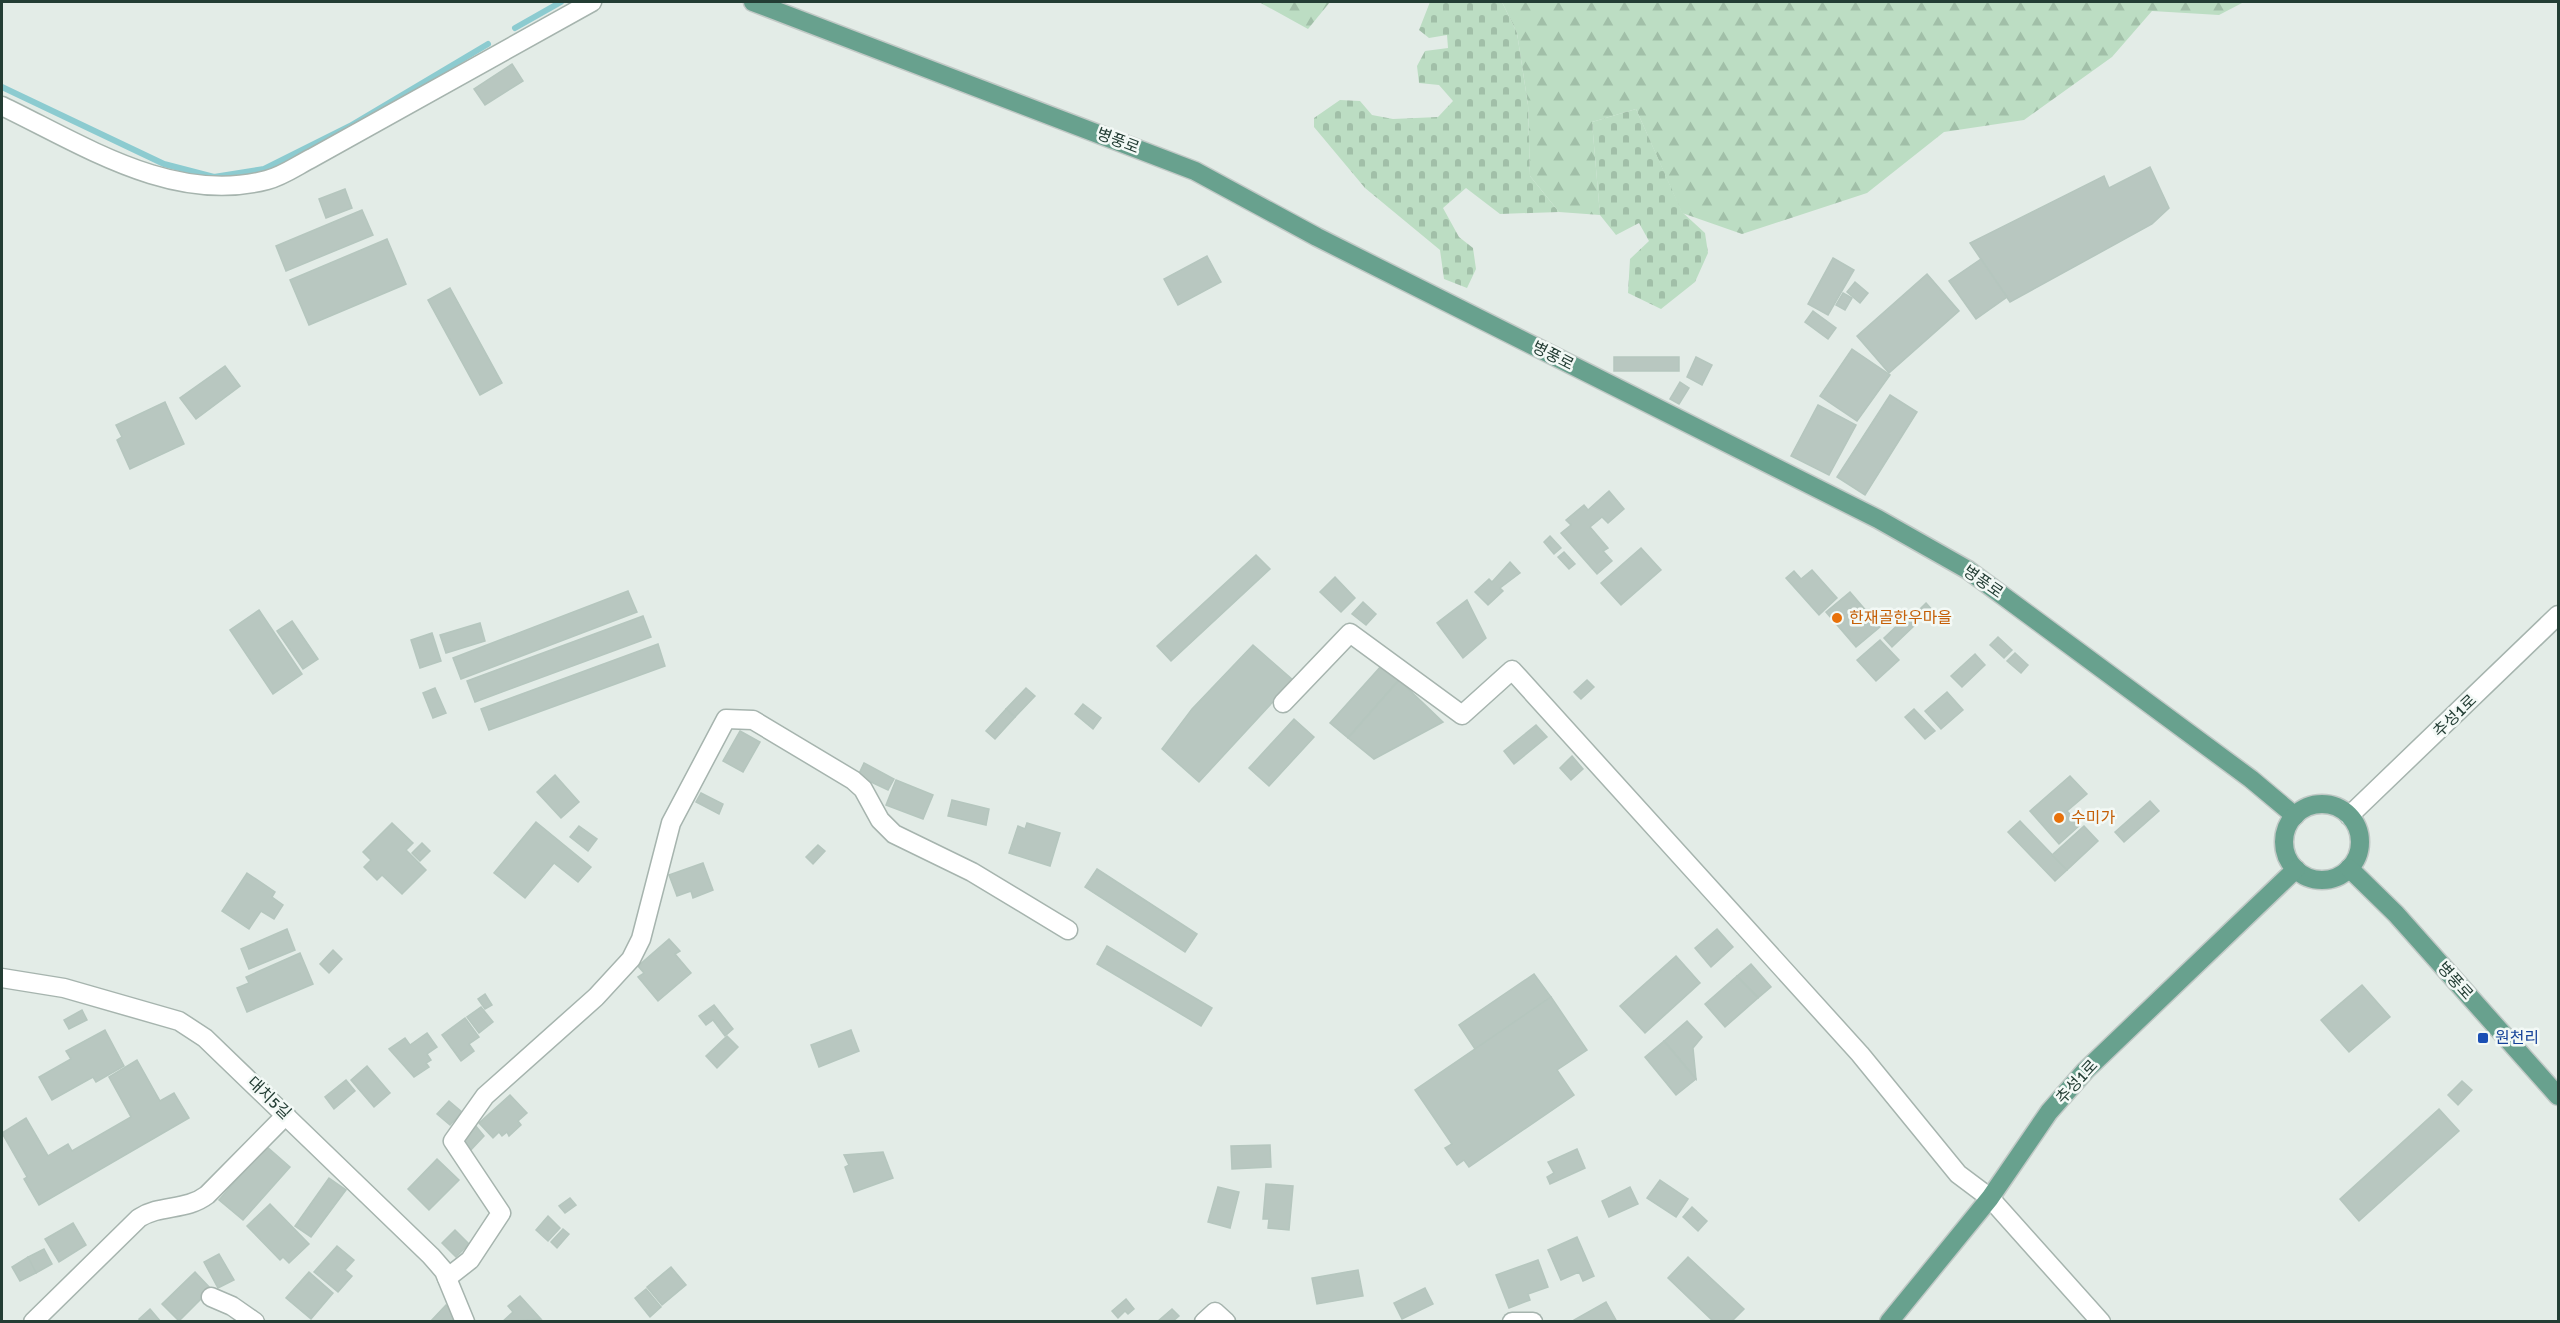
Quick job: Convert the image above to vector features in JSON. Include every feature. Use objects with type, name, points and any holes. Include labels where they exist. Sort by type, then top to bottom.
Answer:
[{"type":"main road","name":"병풍로","points":[[753,2],[1195,171],[1317,237],[1878,519],[1968,570],[2228,762],[2295,816]]},
{"type":"main road","points":[[2322,804],[2335,807],[2349,816],[2359,834],[2360,846],[2349,868],[2327,879],[2315,879],[2296,869],[2287,857],[2284,845],[2285,832],[2295,816],[2310,806],[2322,804]]},
{"type":"main road","name":"병풍로","points":[[2349,868],[2396,914],[2559,1096]]},
{"type":"main road","name":"추성1로","points":[[1889,1322],[1990,1198],[2049,1112],[2085,1071],[2296,869]]},
{"type":"street","points":[[2,106],[118,162],[151,173],[210,188],[248,184],[270,179],[312,158],[592,2]]},
{"type":"street","name":"추성1로","points":[[2349,816],[2559,615]]},
{"type":"street","points":[[1283,703],[1350,633],[1462,715],[1512,670],[1852,1046],[1958,1173],[1990,1198],[2101,1322]]},
{"type":"street","points":[[447,1278],[470,1260],[501,1213],[453,1141],[485,1095],[588,1004],[619,975],[631,959],[641,939],[671,823],[726,718],[753,720],[853,780],[863,789],[880,820],[894,834],[972,872],[1068,930]]},
{"type":"street","name":"대치5길","points":[[2,978],[64,988],[179,1021],[206,1038],[416,1240],[447,1278],[465,1322]]},
{"type":"street","points":[[33,1322],[139,1218],[159,1208],[183,1207],[198,1203],[286,1115]]},
{"type":"street","points":[[211,1297],[232,1306],[255,1322]]},
{"type":"street","points":[[1204,1322],[1215,1312],[1226,1322]]},
{"type":"street","points":[[1512,1322],[1533,1322]]},
{"type":"green space","points":[[1259,2],[1330,2],[1308,29]]},
{"type":"green space","points":[[1430,2],[1502,2],[1517,33],[1528,105],[1530,176],[1559,212],[1500,214],[1466,188],[1443,208],[1459,237],[1473,248],[1476,269],[1467,288],[1444,279],[1440,250],[1365,188],[1314,127],[1314,118],[1340,100],[1360,101],[1372,115],[1393,119],[1438,117],[1453,101],[1439,85],[1419,83],[1417,66],[1425,51],[1448,48],[1447,35],[1429,38],[1419,30]]},
{"type":"green space","points":[[1502,2],[2244,2],[2219,15],[2152,11],[2112,57],[2024,120],[1944,132],[1867,193],[1742,234],[1682,213],[1636,109],[1592,122],[1600,215],[1559,212],[1530,176],[1528,105],[1517,33]]},
{"type":"green space","points":[[1636,109],[1682,212],[1705,233],[1708,253],[1695,282],[1661,309],[1628,293],[1630,259],[1649,241],[1639,223],[1616,235],[1600,215],[1592,122]]},
{"type":"building","points":[[512,64],[523,81],[485,105],[474,89]]},
{"type":"building","points":[[2150,167],[2169,208],[2152,224],[2010,302],[1970,243],[2104,176],[2109,188]]},
{"type":"building","points":[[345,189],[352,208],[326,218],[319,199]]},
{"type":"building","points":[[362,210],[373,235],[286,271],[276,246]]},
{"type":"building","points":[[387,239],[406,284],[309,325],[290,280]]},
{"type":"building","points":[[1207,256],[1221,282],[1178,305],[1164,279]]},
{"type":"building","points":[[1833,258],[1854,270],[1828,315],[1808,304]]},
{"type":"building","points":[[1981,259],[2007,297],[1976,319],[1949,281]]},
{"type":"building","points":[[1927,274],[1959,311],[1889,373],[1857,336]]},
{"type":"building","points":[[1855,282],[1868,293],[1860,303],[1847,292]]},
{"type":"building","points":[[450,288],[502,383],[480,395],[428,300]]},
{"type":"building","points":[[1843,293],[1852,298],[1845,310],[1836,305]]},
{"type":"building","points":[[1813,311],[1836,328],[1828,339],[1805,322]]},
{"type":"building","points":[[1852,349],[1890,375],[1857,421],[1820,396]]},
{"type":"building","points":[[1614,357],[1679,357],[1679,371],[1614,371]]},
{"type":"building","points":[[1696,357],[1712,365],[1702,385],[1687,377]]},
{"type":"building","points":[[225,366],[240,386],[196,419],[180,398]]},
{"type":"building","points":[[1680,382],[1689,388],[1679,404],[1670,399]]},
{"type":"building","points":[[1890,395],[1917,412],[1865,495],[1837,477]]},
{"type":"building","points":[[165,402],[184,444],[130,469],[117,440],[122,437],[116,425]]},
{"type":"building","points":[[1818,405],[1856,425],[1829,475],[1791,456]]},
{"type":"building","points":[[1609,491],[1624,509],[1608,523],[1602,517],[1590,527],[1608,548],[1603,551],[1612,561],[1597,574],[1561,533],[1571,525],[1566,520],[1584,505],[1588,510]]},
{"type":"building","points":[[1550,536],[1561,548],[1554,554],[1544,542]]},
{"type":"building","points":[[1641,548],[1661,570],[1621,605],[1601,583]]},
{"type":"building","points":[[1564,552],[1575,564],[1569,569],[1558,557]]},
{"type":"building","points":[[1256,555],[1270,569],[1171,661],[1157,646]]},
{"type":"building","points":[[1510,562],[1520,573],[1500,588],[1503,591],[1488,605],[1475,592],[1489,579],[1492,582]]},
{"type":"building","points":[[1812,570],[1837,598],[1819,615],[1786,578],[1794,571],[1801,579]]},
{"type":"building","points":[[1335,577],[1355,598],[1341,612],[1320,592]]},
{"type":"building","points":[[628,591],[637,612],[461,679],[453,658]]},
{"type":"building","points":[[1850,592],[1880,627],[1856,647],[1826,612]]},
{"type":"building","points":[[1467,600],[1486,638],[1463,658],[1437,623]]},
{"type":"building","points":[[1363,602],[1376,614],[1366,625],[1352,614]]},
{"type":"building","points":[[1926,603],[1934,612],[1924,622],[1915,614]]},
{"type":"building","points":[[259,610],[302,674],[273,694],[230,630]]},
{"type":"building","points":[[1908,615],[1916,624],[1892,647],[1884,638]]},
{"type":"building","points":[[643,616],[651,637],[475,702],[467,681]]},
{"type":"building","points":[[292,621],[318,659],[303,669],[277,631]]},
{"type":"building","points":[[480,623],[485,641],[446,653],[440,635]]},
{"type":"building","points":[[432,633],[441,661],[420,668],[411,640]]},
{"type":"building","points":[[1998,637],[2012,650],[2004,658],[1990,645]]},
{"type":"building","points":[[1880,640],[1899,660],[1876,681],[1857,660]]},
{"type":"building","points":[[658,644],[665,666],[489,730],[481,709]]},
{"type":"building","points":[[1253,645],[1293,680],[1199,782],[1162,749],[1192,709]]},
{"type":"building","points":[[2015,653],[2028,665],[2021,673],[2007,661]]},
{"type":"building","points":[[1975,654],[1985,665],[1962,687],[1951,676]]},
{"type":"building","points":[[1382,665],[1399,680],[1348,738],[1330,723]]},
{"type":"building","points":[[1399,680],[1443,722],[1374,759],[1348,738]]},
{"type":"building","points":[[1587,680],[1594,687],[1581,699],[1574,692]]},
{"type":"building","points":[[435,688],[446,713],[433,718],[423,693]]},
{"type":"building","points":[[1026,688],[1035,696],[1015,717],[1006,709]]},
{"type":"building","points":[[1947,692],[1963,710],[1941,729],[1925,711]]},
{"type":"building","points":[[1083,704],[1101,718],[1093,729],[1075,714]]},
{"type":"building","points":[[1006,709],[1015,717],[995,739],[986,731]]},
{"type":"building","points":[[1914,709],[1935,731],[1925,739],[1905,717]]},
{"type":"building","points":[[1294,719],[1314,737],[1269,786],[1249,768]]},
{"type":"building","points":[[1536,725],[1547,737],[1514,764],[1504,751]]},
{"type":"building","points":[[740,731],[760,742],[743,772],[723,761]]},
{"type":"building","points":[[1572,756],[1583,769],[1571,780],[1560,768]]},
{"type":"building","points":[[864,763],[894,779],[888,790],[858,776]]},
{"type":"building","points":[[555,775],[579,802],[561,818],[537,792]]},
{"type":"building","points":[[2070,776],[2087,794],[2067,811],[2080,825],[2059,844],[2030,811]]},
{"type":"building","points":[[896,780],[933,795],[923,819],[886,805]]},
{"type":"building","points":[[701,793],[723,804],[719,814],[696,802]]},
{"type":"building","points":[[952,800],[989,809],[986,825],[948,816]]},
{"type":"building","points":[[2150,801],[2159,811],[2124,842],[2115,832]]},
{"type":"building","points":[[2020,821],[2067,870],[2055,881],[2008,832]]},
{"type":"building","points":[[536,822],[591,867],[578,882],[554,863],[525,898],[494,873]]},
{"type":"building","points":[[392,823],[413,843],[406,850],[426,870],[402,894],[382,875],[377,880],[364,867],[371,860],[363,852]]},
{"type":"building","points":[[1027,823],[1060,833],[1050,866],[1009,853],[1018,826],[1025,829]]},
{"type":"building","points":[[579,826],[597,839],[588,851],[570,837]]},
{"type":"building","points":[[2084,826],[2098,841],[2067,870],[2052,855]]},
{"type":"building","points":[[422,843],[430,851],[420,861],[412,853]]},
{"type":"building","points":[[818,845],[825,851],[813,864],[806,857]]},
{"type":"building","points":[[703,863],[713,890],[693,898],[691,891],[677,896],[669,875]]},
{"type":"building","points":[[1097,869],[1197,934],[1185,952],[1085,887]]},
{"type":"building","points":[[247,873],[275,892],[272,897],[283,905],[274,919],[261,911],[249,929],[222,911]]},
{"type":"building","points":[[287,929],[295,950],[249,969],[241,949]]},
{"type":"building","points":[[1717,929],[1733,947],[1711,967],[1695,948]]},
{"type":"building","points":[[669,939],[680,951],[675,954],[691,973],[658,1001],[638,977],[644,973],[638,966]]},
{"type":"building","points":[[1107,946],[1212,1008],[1201,1026],[1097,964]]},
{"type":"building","points":[[333,950],[342,959],[329,973],[320,964]]},
{"type":"building","points":[[300,953],[313,984],[247,1012],[237,988],[249,983],[246,977]]},
{"type":"building","points":[[1676,956],[1700,983],[1645,1033],[1620,1006]]},
{"type":"building","points":[[1751,964],[1771,987],[1758,998],[1737,976]]},
{"type":"building","points":[[1534,974],[1551,997],[1475,1049],[1459,1025]]},
{"type":"building","points":[[1737,976],[1758,998],[1725,1027],[1705,1004]]},
{"type":"building","points":[[2362,985],[2390,1017],[2349,1052],[2321,1020]]},
{"type":"building","points":[[485,994],[492,1005],[485,1009],[478,999]]},
{"type":"building","points":[[1551,997],[1587,1050],[1557,1070],[1574,1095],[1469,1167],[1464,1160],[1457,1165],[1445,1148],[1452,1144],[1415,1090]]},
{"type":"building","points":[[714,1005],[733,1029],[725,1036],[713,1020],[706,1025],[699,1016]]},
{"type":"building","points":[[481,1007],[493,1022],[479,1033],[467,1017]]},
{"type":"building","points":[[82,1010],[87,1020],[69,1029],[64,1020]]},
{"type":"building","points":[[465,1018],[479,1037],[469,1044],[474,1051],[461,1061],[442,1035]]},
{"type":"building","points":[[1687,1021],[1702,1037],[1693,1048],[1696,1079],[1664,1041]]},
{"type":"building","points":[[105,1030],[124,1066],[96,1082],[93,1077],[52,1100],[39,1077],[71,1059],[66,1051]]},
{"type":"building","points":[[851,1030],[859,1051],[819,1067],[811,1045]]},
{"type":"building","points":[[427,1033],[437,1047],[427,1054],[431,1060],[426,1063],[429,1067],[414,1077],[389,1049],[405,1038],[410,1045]]},
{"type":"building","points":[[727,1036],[738,1047],[717,1068],[706,1056]]},
{"type":"building","points":[[1664,1041],[1696,1079],[1676,1095],[1645,1057]]},
{"type":"building","points":[[137,1060],[160,1101],[174,1093],[189,1118],[39,1205],[24,1179],[27,1177],[2,1133],[26,1118],[48,1156],[68,1144],[72,1151],[131,1117],[109,1077]]},
{"type":"building","points":[[367,1066],[390,1093],[374,1107],[351,1080]]},
{"type":"building","points":[[346,1080],[355,1091],[334,1109],[325,1097]]},
{"type":"building","points":[[2462,1081],[2472,1090],[2458,1105],[2448,1095]]},
{"type":"building","points":[[510,1095],[527,1113],[518,1121],[521,1125],[509,1136],[507,1132],[502,1136],[499,1132],[493,1138],[479,1123]]},
{"type":"building","points":[[449,1101],[462,1112],[450,1125],[437,1114]]},
{"type":"building","points":[[2439,1109],[2459,1131],[2359,1221],[2340,1199]]},
{"type":"building","points":[[475,1125],[484,1136],[469,1152],[463,1140]]},
{"type":"building","points":[[1270,1145],[1271,1167],[1232,1169],[1231,1146]]},
{"type":"building","points":[[266,1146],[290,1167],[243,1220],[219,1200]]},
{"type":"building","points":[[1577,1149],[1585,1168],[1550,1184],[1547,1177],[1554,1173],[1548,1162]]},
{"type":"building","points":[[883,1152],[893,1178],[854,1192],[845,1167],[849,1165],[844,1155]]},
{"type":"building","points":[[437,1159],[459,1180],[429,1210],[408,1189]]},
{"type":"building","points":[[329,1178],[346,1190],[311,1237],[295,1226]]},
{"type":"building","points":[[1660,1180],[1688,1199],[1676,1217],[1647,1198]]},
{"type":"building","points":[[1266,1184],[1293,1186],[1289,1230],[1268,1228],[1269,1219],[1263,1219]]},
{"type":"building","points":[[1218,1187],[1239,1192],[1230,1228],[1208,1222]]},
{"type":"building","points":[[1630,1187],[1638,1204],[1609,1217],[1602,1201]]},
{"type":"building","points":[[570,1198],[576,1205],[565,1213],[559,1206]]},
{"type":"building","points":[[270,1204],[309,1244],[289,1263],[283,1257],[280,1260],[247,1226]]},
{"type":"building","points":[[1692,1207],[1707,1221],[1698,1231],[1683,1217]]},
{"type":"building","points":[[548,1216],[560,1228],[548,1241],[536,1230]]},
{"type":"building","points":[[73,1223],[86,1245],[59,1262],[45,1239]]},
{"type":"building","points":[[563,1229],[569,1234],[557,1248],[551,1242]]},
{"type":"building","points":[[455,1230],[469,1244],[456,1257],[442,1243]]},
{"type":"building","points":[[1577,1237],[1594,1276],[1583,1281],[1579,1272],[1561,1280],[1548,1250]]},
{"type":"building","points":[[337,1246],[354,1260],[345,1270],[352,1276],[338,1292],[314,1272]]},
{"type":"building","points":[[44,1249],[52,1264],[36,1273],[28,1257]]},
{"type":"building","points":[[219,1254],[234,1280],[218,1288],[204,1262]]},
{"type":"building","points":[[28,1257],[36,1273],[20,1281],[12,1267]]},
{"type":"building","points":[[1688,1257],[1744,1309],[1731,1322],[1714,1322],[1668,1278]]},
{"type":"building","points":[[1538,1260],[1548,1287],[1528,1294],[1530,1300],[1509,1308],[1496,1275]]},
{"type":"building","points":[[671,1267],[686,1285],[662,1305],[647,1287]]},
{"type":"building","points":[[1358,1270],[1363,1296],[1317,1304],[1312,1278]]},
{"type":"building","points":[[195,1272],[211,1289],[179,1321],[162,1304]]},
{"type":"building","points":[[309,1272],[333,1293],[311,1319],[286,1298]]},
{"type":"building","points":[[1425,1288],[1433,1304],[1402,1319],[1394,1303]]},
{"type":"building","points":[[646,1289],[661,1307],[650,1317],[635,1298]]},
{"type":"building","points":[[520,1296],[541,1319],[502,1322],[513,1312],[508,1306]]},
{"type":"building","points":[[1126,1299],[1134,1309],[1128,1314],[1125,1311],[1118,1318],[1112,1311]]},
{"type":"building","points":[[1606,1302],[1617,1322],[1575,1322],[1574,1320]]},
{"type":"building","points":[[446,1305],[450,1308],[456,1322],[430,1322]]},
{"type":"building","points":[[150,1309],[161,1322],[141,1322],[139,1319]]},
{"type":"building","points":[[1172,1309],[1179,1316],[1172,1322],[1157,1322]]},
{"type":"waterway","points":[[515,28],[561,2]]},
{"type":"waterway","points":[[2,87],[164,164],[214,177],[264,169],[350,126],[488,44]]},
{"type":"place","name":"한재골한우마을","points":[[1837,618]]},
{"type":"place","name":"수미가","points":[[2059,818]]},
{"type":"place","name":"원천리","points":[[2483,1038]]}]
